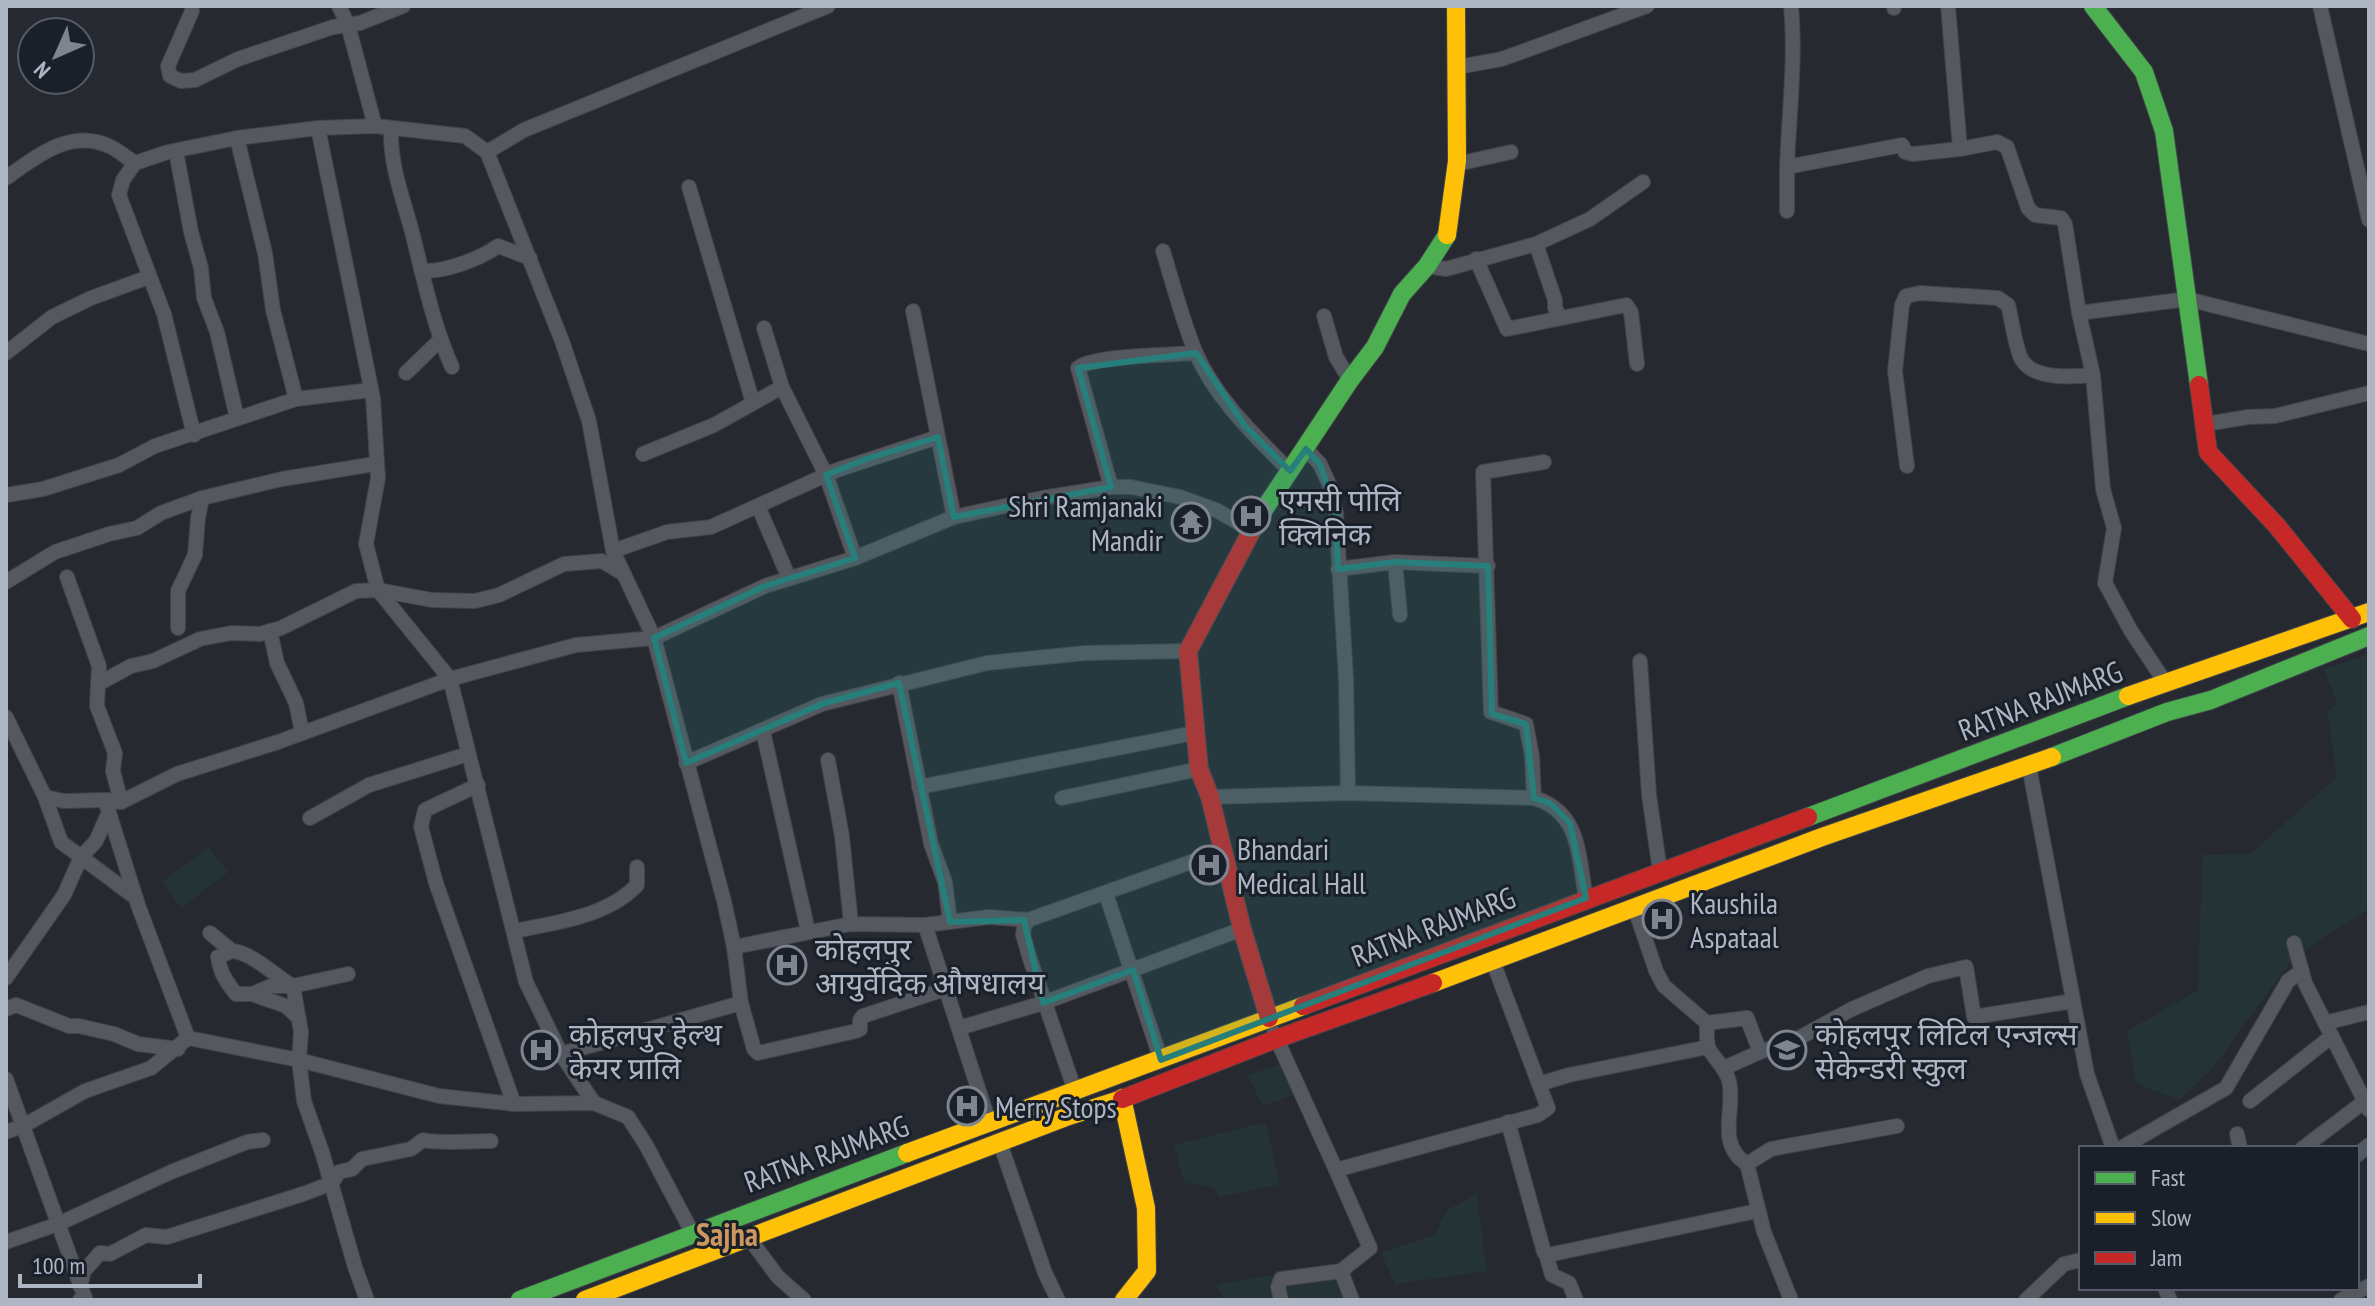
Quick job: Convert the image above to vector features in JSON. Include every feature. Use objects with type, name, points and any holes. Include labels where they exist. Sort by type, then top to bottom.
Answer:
[{"type":"main road","points":[[1269,1018],[1242,929],[1210,797],[1199,769],[1188,651],[1251,530],[1375,347],[1402,294],[1427,266],[1449,232],[1457,164],[1456,6]]},
{"type":"main road","points":[[2093,6],[2144,72],[2164,131],[2208,452],[2361,616]]},
{"type":"main road","name":"RATNA RAJMARG","points":[[520,1300],[1586,898],[2023,738],[2165,682],[2361,616]]},
{"type":"main road","name":"RATNA RAJMARG","points":[[585,1300],[1822,837],[2029,766],[2167,712],[2211,700],[2369,636]]},
{"type":"main road","points":[[1122,1098],[1146,1208],[1147,1271],[1124,1300]]},
{"type":"street","points":[[339,6],[348,25],[375,126]]},
{"type":"street","points":[[192,11],[168,66],[170,76],[181,81],[195,80],[238,59],[287,41],[360,23],[403,6]]},
{"type":"street","points":[[487,152],[524,130],[828,6]]},
{"type":"street","points":[[1458,67],[1502,59],[1647,6]]},
{"type":"street","points":[[1787,211],[1791,76],[1795,49],[1791,6]]},
{"type":"street","points":[[1948,6],[1960,149]]},
{"type":"street","points":[[2320,6],[2366,196],[2369,220]]},
{"type":"street","points":[[194,435],[164,314],[119,195],[123,180],[135,163],[237,138],[318,128],[375,126],[465,136],[487,152],[562,341],[589,421],[613,551],[654,638],[734,947],[741,1003],[754,1049],[758,1053],[856,1031],[860,1029],[863,1016],[945,989]]},
{"type":"street","points":[[318,128],[371,390],[378,478],[366,544],[378,590],[450,679],[516,931],[526,982],[561,1054],[594,1103]]},
{"type":"street","points":[[391,130],[391,151],[421,270],[435,344],[452,367]]},
{"type":"street","points":[[237,138],[265,253],[273,310],[296,399]]},
{"type":"street","points":[[6,178],[50,148],[64,143],[94,142],[109,146],[135,163]]},
{"type":"street","points":[[1787,167],[1902,145],[1905,152],[1913,154],[1997,142],[2007,147],[2028,208],[2035,215],[2061,218],[2067,233],[2079,313],[2093,375],[2103,489],[2114,528],[2105,583],[2131,631],[2165,682]]},
{"type":"street","points":[[176,151],[201,268],[204,298],[217,332],[237,418]]},
{"type":"street","points":[[1457,164],[1511,152]]},
{"type":"street","points":[[1427,266],[1446,269],[1536,244],[1590,219],[1643,182]]},
{"type":"street","points":[[689,187],[753,403]]},
{"type":"street","points":[[1536,244],[1555,308],[1561,318]]},
{"type":"street","points":[[421,270],[438,270],[484,255],[498,246],[530,258]]},
{"type":"street","points":[[1163,251],[1196,353],[1219,392],[1245,426],[1290,471]]},
{"type":"street","points":[[1476,259],[1507,329],[1626,305],[1631,312],[1637,364]]},
{"type":"street","points":[[6,353],[52,317],[91,298],[149,277]]},
{"type":"street","points":[[1907,466],[1895,371],[1902,305],[1906,296],[1920,293],[1998,298],[2008,305],[2022,360],[2034,371],[2074,377],[2093,375]]},
{"type":"street","points":[[2079,313],[2187,299],[2369,344]]},
{"type":"street","points":[[913,311],[954,517]]},
{"type":"street","points":[[1324,316],[1336,357],[1350,380]]},
{"type":"street","points":[[764,328],[782,387],[826,475],[855,558]]},
{"type":"street","points":[[410,351],[435,344]]},
{"type":"street","points":[[406,373],[435,344]]},
{"type":"street","points":[[1111,487],[1078,368],[1081,364],[1102,360],[1196,353]]},
{"type":"street","points":[[643,454],[714,425],[782,387]]},
{"type":"street","points":[[6,495],[56,485],[119,465],[155,446],[296,399],[371,390]]},
{"type":"street","points":[[2206,424],[2275,416],[2369,393]]},
{"type":"street","points":[[613,551],[667,532],[711,527],[826,475],[938,437]]},
{"type":"street","points":[[1306,449],[1320,464],[1330,486],[1336,513],[1346,679],[1348,793]]},
{"type":"street","points":[[1534,798],[1526,724],[1491,712],[1483,472],[1544,462]]},
{"type":"street","points":[[6,582],[55,552],[137,528],[161,513],[202,498],[282,479],[375,464]]},
{"type":"street","points":[[45,797],[112,805],[177,774],[450,679],[576,645],[654,638],[765,586],[855,558],[954,517],[1042,498],[1111,487],[1131,487],[1180,497],[1216,510],[1251,530]]},
{"type":"street","points":[[178,628],[178,591],[195,555],[202,498]]},
{"type":"street","points":[[758,506],[789,578]]},
{"type":"street","points":[[98,684],[131,666],[153,661],[200,639],[231,633],[260,634],[270,631],[356,591],[378,590],[432,600],[475,601],[499,595],[564,564],[602,561],[624,574]]},
{"type":"street","points":[[1338,569],[1395,562],[1488,566]]},
{"type":"street","points":[[1395,562],[1400,615]]},
{"type":"street","points":[[67,577],[99,666],[97,706],[115,753],[112,805],[136,898],[183,1044]]},
{"type":"street","points":[[270,631],[277,663],[296,703],[302,732]]},
{"type":"street","points":[[686,763],[822,704],[987,663],[1085,653],[1188,651]]},
{"type":"street","points":[[1640,661],[1649,795],[1660,871]]},
{"type":"street","points":[[899,683],[931,844],[945,882],[950,922]]},
{"type":"street","points":[[6,717],[45,797],[61,842],[136,898]]},
{"type":"street","points":[[763,731],[808,931]]},
{"type":"street","points":[[919,787],[1194,733]]},
{"type":"street","points":[[310,818],[369,785],[468,754]]},
{"type":"street","points":[[828,760],[842,836],[851,924]]},
{"type":"street","points":[[2029,766],[2087,1074],[2112,1146]]},
{"type":"street","points":[[1062,798],[1199,769]]},
{"type":"street","points":[[478,785],[425,810],[421,827],[436,883],[514,1104]]},
{"type":"street","points":[[1210,797],[1348,793],[1534,798],[1550,803],[1570,823],[1586,898]]},
{"type":"street","points":[[6,978],[64,895],[81,857],[96,841],[112,805]]},
{"type":"street","points":[[734,947],[851,924],[925,925],[989,917],[1028,920],[1222,851]]},
{"type":"street","points":[[516,931],[599,910],[631,891],[639,879],[637,867]]},
{"type":"street","points":[[1106,894],[1161,1060]]},
{"type":"street","points":[[1635,909],[1664,986],[1707,1023],[1708,1047],[1724,1068],[1730,1083],[1729,1135],[1736,1157],[1747,1164],[1757,1211],[1791,1300]]},
{"type":"street","points":[[1028,920],[1023,935],[1043,1003],[1075,1091]]},
{"type":"street","points":[[925,925],[989,1122]]},
{"type":"street","points":[[959,1028],[1043,1003],[1242,929]]},
{"type":"street","points":[[210,933],[232,951]]},
{"type":"street","points":[[2294,943],[2302,971],[2328,1030],[2367,1103],[2306,1146]]},
{"type":"street","points":[[299,1018],[286,1006],[252,994],[236,994],[221,975],[218,957],[238,950],[293,986],[299,1018],[301,1032],[299,1060],[304,1101],[367,1300]]},
{"type":"street","points":[[1336,1170],[1538,1115],[1548,1108],[1493,962]]},
{"type":"street","points":[[1724,1068],[1799,1038],[1852,1009],[1928,976],[1966,967],[1974,1017],[2073,1001]]},
{"type":"street","points":[[2124,1146],[2226,1088],[2288,981],[2302,971]]},
{"type":"street","points":[[252,994],[271,986],[293,986],[348,974]]},
{"type":"street","points":[[561,1054],[741,1003]]},
{"type":"street","points":[[6,1009],[16,1005],[69,1026],[114,1034],[138,1044],[183,1044],[299,1060],[439,1096],[514,1104],[594,1103],[628,1117],[694,1236]]},
{"type":"street","points":[[2250,1101],[2328,1030],[2369,1012]]},
{"type":"street","points":[[1269,1018],[1370,1248],[1341,1271],[1281,1279],[1278,1287],[1281,1300]]},
{"type":"street","points":[[1707,1023],[1747,1018],[1760,1052]]},
{"type":"street","points":[[6,1132],[23,1126],[85,1091],[151,1068],[183,1044]]},
{"type":"street","points":[[1539,1084],[1708,1047]]},
{"type":"street","points":[[6,1079],[80,1293]]},
{"type":"street","points":[[1508,1122],[1552,1275],[1569,1283],[1576,1300]]},
{"type":"street","points":[[1747,1164],[1771,1149],[1897,1126]]},
{"type":"street","points":[[6,1242],[58,1224],[171,1172],[247,1142],[263,1140]]},
{"type":"street","points":[[80,1293],[84,1271],[100,1253],[110,1254],[146,1235],[167,1237],[332,1183],[339,1172],[352,1169],[362,1159],[411,1149],[423,1140],[438,1144],[448,1140],[491,1141]]},
{"type":"street","points":[[1000,1143],[1045,1273],[1058,1300]]},
{"type":"street","points":[[1546,1254],[1757,1211]]},
{"type":"street","points":[[749,1238],[778,1277],[804,1300]]},
{"type":"street","points":[[2026,1300],[2064,1264],[2079,1260]]},
{"type":"street","points":[[1341,1271],[1352,1300]]},
{"type":"street","points":[[2341,1300],[2369,1286]]},
{"type":"highlighted area","points":[[1196,353],[1245,426],[1290,471],[1306,449],[1320,464],[1336,513],[1338,569],[1395,562],[1488,566],[1492,714],[1526,724],[1534,798],[1550,803],[1570,823],[1586,898],[1161,1060],[1133,970],[1043,1003],[1024,920],[950,922],[899,683],[822,704],[686,763],[654,638],[765,586],[855,558],[826,475],[866,459],[938,437],[954,517],[1111,487],[1078,368]]},
{"type":"shaded area","points":[[2369,654],[2369,909],[2293,958],[2213,1068],[2180,1100],[2135,1083],[2127,1031],[2198,990],[2202,855],[2250,854],[2337,777],[2327,713],[2337,703],[2324,669]]},
{"type":"shaded area","points":[[209,847],[228,872],[181,908],[162,882]]},
{"type":"shaded area","points":[[1279,1065],[1294,1095],[1263,1106],[1247,1075]]},
{"type":"shaded area","points":[[1266,1122],[1280,1184],[1219,1197],[1214,1187],[1185,1183],[1173,1145]]},
{"type":"shaded area","points":[[1477,1194],[1487,1271],[1395,1284],[1381,1253],[1434,1235],[1447,1210]]},
{"type":"shaded area","points":[[1338,1265],[1352,1300],[1223,1300],[1216,1284]]},
{"type":"traffic: fast","points":[[2093,6],[2144,72],[2164,131],[2199,385]]},
{"type":"traffic: fast","points":[[1259,517],[1375,347],[1402,294],[1427,266],[1447,235]]},
{"type":"traffic: fast","points":[[2052,757],[2167,712],[2211,700],[2369,636]]},
{"type":"traffic: fast","points":[[1808,817],[2128,696]]},
{"type":"traffic: fast","points":[[520,1300],[907,1153]]},
{"type":"traffic: slow","points":[[1447,235],[1457,161],[1456,6]]},
{"type":"traffic: slow","points":[[2128,696],[2369,612]]},
{"type":"traffic: slow","points":[[1433,983],[1822,837],[2052,757]]},
{"type":"traffic: slow","points":[[907,1153],[1303,1006]]},
{"type":"traffic: slow","points":[[1122,1098],[1146,1208],[1147,1271],[1124,1300]]},
{"type":"traffic: slow","points":[[585,1300],[1066,1117],[1122,1099]]},
{"type":"traffic: jam","points":[[2199,385],[2208,452],[2277,526],[2352,619]]},
{"type":"traffic: jam","points":[[1259,517],[1188,651],[1199,769],[1210,797],[1242,929],[1269,1018]]},
{"type":"traffic: jam","points":[[1303,1006],[1808,817]]},
{"type":"traffic: jam","points":[[1122,1099],[1433,983]]},
{"type":"place","name":"एमसी पोलि क्लिनिक","points":[[1251,516]]},
{"type":"place","name":"Shri Ramjanaki Mandir","points":[[1191,522]]},
{"type":"place","name":"Bhandari Medical Hall","points":[[1209,865]]},
{"type":"place","name":"Kaushila Aspataal","points":[[1662,919]]},
{"type":"place","name":"कोहलपुर आयुर्वेदिक औषधालय","points":[[787,965]]},
{"type":"place","name":"कोहलपुर हेल्थ केयर प्रालि","points":[[541,1050]]},
{"type":"place","name":"कोहलपुर लिटिल एन्जल्स सेकेन्डरी स्कुल","points":[[1787,1050]]},
{"type":"place","name":"Merry Stops","points":[[967,1106]]},
{"type":"district","name":"Sajha","points":[[727,1234]]}]
